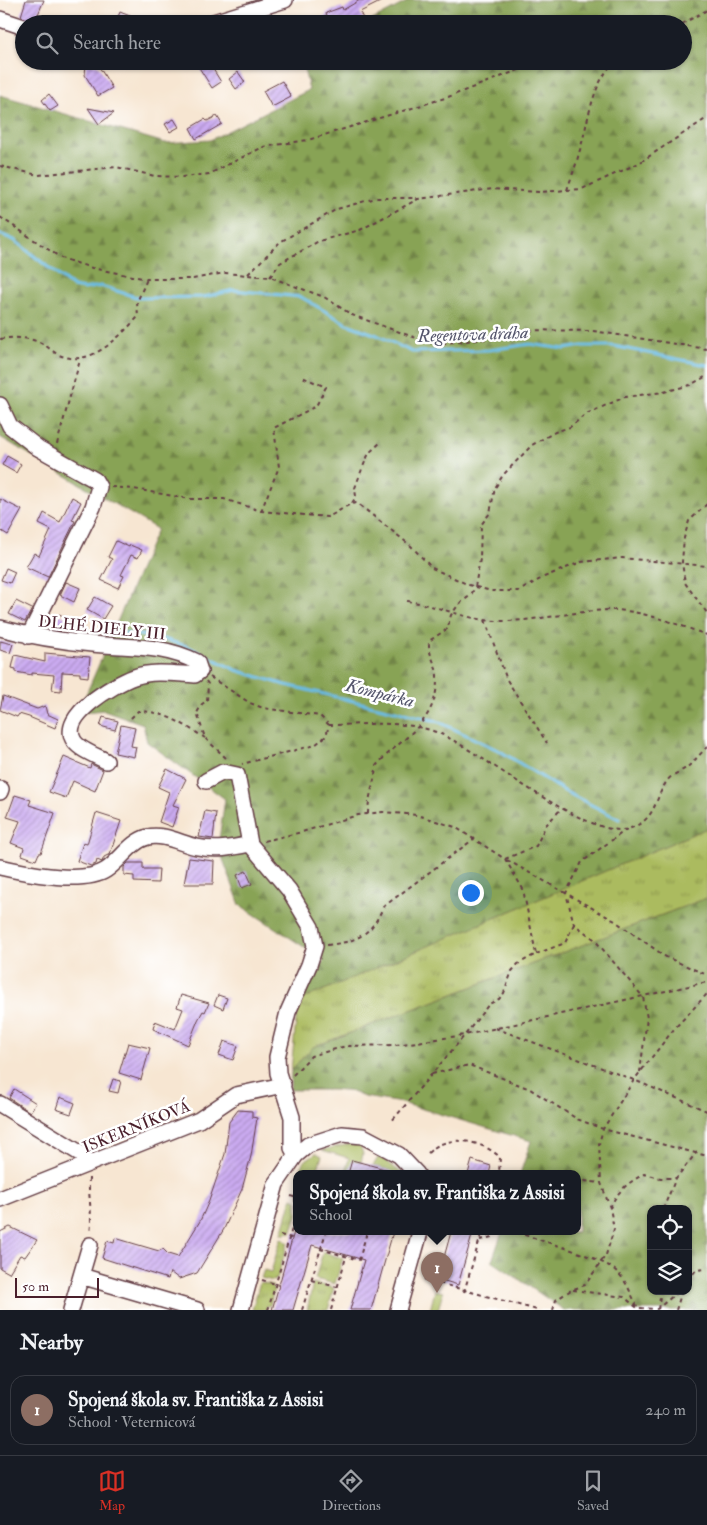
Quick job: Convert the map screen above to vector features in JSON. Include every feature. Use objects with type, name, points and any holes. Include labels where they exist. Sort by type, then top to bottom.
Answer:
[{"type":"street","points":[[236,15],[285,0]]},
{"type":"street","points":[[0,19],[15,25]]},
{"type":"street","points":[[0,405],[10,426],[38,448],[96,480],[99,487],[94,507],[29,636]]},
{"type":"street","name":"DLHÉ DIELY III","points":[[0,628],[29,636],[93,644],[138,645],[167,651],[197,662],[200,671]]},
{"type":"street","points":[[106,761],[75,743],[71,735],[72,724],[88,704],[111,687],[135,677],[171,673],[195,675],[200,671]]},
{"type":"street","points":[[206,781],[222,772],[237,776],[250,844],[289,890],[311,927],[315,946],[309,965],[288,1012],[278,1057],[278,1073],[292,1117],[292,1148],[296,1154]]},
{"type":"street","points":[[0,867],[66,877],[97,875],[107,870],[132,846],[148,837],[161,837],[197,847],[220,850],[250,844]]},
{"type":"street","name":"ISKERNÍKOVÁ","points":[[0,1199],[200,1120],[236,1095],[283,1085]]},
{"type":"street","points":[[0,1104],[83,1155],[86,1164]]},
{"type":"street","points":[[241,1310],[276,1184],[296,1154],[316,1141],[349,1134],[370,1138],[390,1149],[407,1162],[414,1170]]},
{"type":"street","points":[[398,1310],[419,1235]]},
{"type":"street","points":[[71,1310],[90,1245]]},
{"type":"street","points":[[81,1276],[197,1310]]},
{"type":"path","points":[[692,18],[707,10]]},
{"type":"path","points":[[0,166],[38,175],[116,167],[155,176],[182,177],[209,174],[263,147],[308,140],[448,97],[518,70]]},
{"type":"path","points":[[567,190],[580,152],[595,94],[608,70]]},
{"type":"path","points":[[270,277],[280,263],[319,241],[360,230],[418,199],[492,189],[540,192],[582,189],[639,163],[707,118]]},
{"type":"path","points":[[248,274],[280,242],[337,209],[376,198],[413,197],[418,199]]},
{"type":"path","points":[[0,217],[61,258],[92,268],[147,279],[193,278],[225,273],[270,277],[324,297],[352,315],[403,335],[433,344],[486,339],[522,330],[593,331],[707,349]]},
{"type":"path","points":[[0,339],[17,337],[41,343],[59,355],[80,360],[100,351],[138,317],[137,302],[147,279]]},
{"type":"path","points":[[53,456],[80,360]]},
{"type":"path","points":[[261,511],[279,467],[274,428],[316,406],[326,387],[300,376]]},
{"type":"path","points":[[368,814],[368,800],[375,784],[376,766],[411,736],[421,724],[436,696],[437,665],[428,652],[429,641],[447,629],[452,613],[459,604],[471,595],[475,587],[480,559],[481,525],[490,513],[495,488],[503,475],[532,445],[555,432],[570,428],[586,414],[625,396],[664,392],[690,385],[707,376]]},
{"type":"path","points":[[99,487],[134,488],[190,499],[224,499],[261,511],[326,517],[337,514],[352,503],[356,497],[354,488],[369,454],[382,441]]},
{"type":"path","points":[[352,503],[357,503],[411,546],[432,568],[475,587],[491,591],[519,590],[544,576],[589,561],[622,558],[682,562],[707,566]]},
{"type":"path","points":[[707,504],[689,521],[684,538],[682,562],[685,584],[707,613]]},
{"type":"path","points":[[408,601],[424,603],[452,613],[485,620],[532,620],[615,610],[648,615],[707,635]]},
{"type":"path","points":[[485,620],[507,680],[548,743]]},
{"type":"path","points":[[200,671],[250,703],[263,708],[320,716],[329,725],[410,725],[440,734],[463,746],[562,809],[602,826],[627,829]]},
{"type":"path","points":[[200,671],[208,684],[208,701],[202,704],[197,713],[205,738]]},
{"type":"path","points":[[131,718],[138,711],[154,711],[174,718],[205,738],[227,760],[237,776]]},
{"type":"path","points":[[237,776],[240,764],[315,744],[326,736],[329,725]]},
{"type":"path","points":[[640,1072],[647,1018],[643,997],[594,939],[574,924],[566,893],[582,862],[627,829],[650,818],[668,780],[687,768],[707,747]]},
{"type":"path","points":[[505,859],[536,846],[546,825],[562,809]]},
{"type":"path","points":[[250,844],[368,814],[383,812],[417,815],[454,827],[476,838],[505,859],[615,921],[666,957],[707,975]]},
{"type":"path","points":[[315,946],[350,943],[376,925],[383,907],[476,838]]},
{"type":"path","points":[[505,859],[522,889],[536,954]]},
{"type":"path","points":[[391,1122],[465,1036],[489,1004],[500,999],[512,971],[518,964],[536,954],[565,943],[574,924]]},
{"type":"path","points":[[283,1085],[311,1056],[346,1046],[396,1045],[465,1036],[707,982]]},
{"type":"path","points":[[553,1310],[556,1300],[571,1290],[585,1285],[606,1256],[614,1229],[610,1208],[601,1183],[599,1144],[603,1129],[640,1072],[674,1029],[707,994]]},
{"type":"path","points":[[495,1028],[634,1080],[707,1111]]},
{"type":"path","points":[[432,1074],[469,1064],[530,1089],[578,1119],[603,1129],[707,1156]]},
{"type":"path","points":[[428,1153],[435,1145],[456,1140],[491,1150],[500,1157],[500,1170]]},
{"type":"path","points":[[665,1205],[676,1178],[697,1152]]},
{"type":"path","points":[[86,1164],[90,1173],[88,1195],[92,1219],[90,1245]]},
{"type":"path","points":[[610,1208],[615,1196],[631,1181],[644,1174],[661,1178],[676,1178]]},
{"type":"path","points":[[581,1182],[585,1181],[601,1183]]},
{"type":"path","points":[[268,1310],[278,1285],[293,1229]]},
{"type":"path","points":[[280,1235],[291,1238]]},
{"type":"path","points":[[302,1310],[325,1235]]},
{"type":"path","points":[[320,1250],[359,1260],[366,1235]]},
{"type":"path","points":[[464,1292],[481,1235]]},
{"type":"path","points":[[480,1240],[493,1235]]},
{"type":"path","points":[[525,1235],[542,1242],[563,1247],[616,1271],[639,1309]]},
{"type":"path","points":[[330,1310],[346,1256]]},
{"type":"path","points":[[692,1275],[696,1270],[707,1269]]},
{"type":"path","points":[[424,1279],[464,1292],[537,1310]]},
{"type":"path","points":[[311,1280],[337,1287]]},
{"type":"path","points":[[264,1281],[278,1285]]},
{"type":"path","points":[[571,1290],[624,1298],[639,1309],[657,1310],[674,1295]]},
{"type":"path","points":[[657,1310],[660,1295]]},
{"type":"path","points":[[676,1310],[681,1295]]},
{"type":"green space","points":[[410,0],[707,0],[707,828],[298,1001],[324,960],[240,905],[218,846],[225,799],[147,742],[143,724],[104,710],[78,713],[157,529],[0,437],[0,95],[165,143],[210,140],[309,90],[304,70],[692,70],[692,15],[382,15]]},
{"type":"green space","points":[[707,828],[707,898],[313,1047],[291,1070],[298,1001]]},
{"type":"green space","points":[[707,898],[707,1310],[564,1310],[492,1261],[501,1235],[581,1235],[581,1170],[521,1170],[531,1141],[402,1103],[364,1097],[347,1090],[290,1090],[291,1070],[313,1047]]},
{"type":"green space","points":[[350,1144],[360,1145],[363,1154],[361,1163],[353,1161],[350,1170],[346,1170],[349,1158],[322,1150]]},
{"type":"green space","points":[[316,1153],[322,1156],[317,1170],[301,1169],[303,1162]]},
{"type":"green space","points":[[379,1156],[398,1170],[382,1170],[373,1166]]},
{"type":"green space","points":[[292,1198],[293,1227],[291,1233],[282,1234]]},
{"type":"green space","points":[[281,1238],[288,1243],[277,1279],[273,1281],[261,1278],[264,1270],[271,1272]]},
{"type":"green space","points":[[323,1252],[343,1258],[335,1284],[315,1279]]},
{"type":"green space","points":[[260,1282],[272,1285],[274,1289],[270,1306],[267,1305],[266,1310],[252,1310]]},
{"type":"green space","points":[[313,1283],[334,1288],[328,1310],[307,1310]]},
{"type":"green space","points":[[435,1290],[443,1292],[438,1310],[430,1310]]},
{"type":"building","points":[[26,0],[44,0],[38,15],[21,15]]},
{"type":"building","points":[[360,0],[384,0],[360,12],[361,15],[327,15],[326,13],[342,7],[343,10]]},
{"type":"building","points":[[85,70],[101,70],[112,88],[98,96],[85,75]]},
{"type":"building","points":[[201,70],[214,70],[221,82],[212,88]]},
{"type":"building","points":[[238,72],[245,82],[236,89],[229,79]]},
{"type":"building","points":[[282,81],[291,97],[272,107],[263,91]]},
{"type":"building","points":[[49,94],[58,106],[50,111],[42,100]]},
{"type":"building","points":[[88,108],[114,113],[99,124]]},
{"type":"building","points":[[217,116],[222,124],[196,139],[190,128],[205,119],[207,121]]},
{"type":"building","points":[[174,119],[179,127],[170,132],[165,124]]},
{"type":"building","points":[[7,456],[21,464],[16,473],[2,465]]},
{"type":"building","points":[[72,497],[81,502],[72,520],[75,521],[48,577],[26,567],[34,553],[39,556],[51,530],[39,524],[44,513],[60,522]]},
{"type":"building","points":[[0,499],[22,510],[8,535],[0,530]]},
{"type":"building","points":[[116,541],[142,550],[138,558],[131,555],[121,575],[124,576],[118,588],[101,580],[112,559],[108,557]]},
{"type":"building","points":[[6,568],[15,572],[10,583],[1,580]]},
{"type":"building","points":[[66,582],[80,588],[74,602],[60,595]]},
{"type":"building","points":[[95,597],[111,606],[103,619],[87,610]]},
{"type":"building","points":[[16,601],[32,609],[25,622],[9,614]]},
{"type":"building","points":[[59,614],[67,618],[61,631],[51,629]]},
{"type":"building","points":[[0,641],[13,644],[10,653],[0,650]]},
{"type":"building","points":[[45,653],[90,657],[88,677],[80,676],[80,673],[62,672],[61,691],[52,690],[54,675],[32,673],[32,675],[16,672],[16,669],[12,668],[15,655],[45,662]]},
{"type":"building","points":[[3,696],[37,709],[45,706],[47,714],[58,719],[55,728],[29,717],[19,714],[17,717],[0,710]]},
{"type":"building","points":[[103,717],[118,721],[115,730],[100,726]]},
{"type":"building","points":[[121,725],[135,728],[131,746],[136,747],[134,757],[115,753]]},
{"type":"building","points":[[64,757],[90,768],[91,764],[103,770],[95,791],[73,781],[66,798],[49,792]]},
{"type":"building","points":[[167,769],[186,779],[173,805],[179,807],[172,827],[159,822],[169,792],[158,787]]},
{"type":"building","points":[[15,795],[31,800],[29,805],[55,813],[41,853],[39,853],[36,860],[22,855],[24,848],[11,843],[20,821],[7,817]]},
{"type":"building","points":[[205,811],[216,813],[213,839],[199,837]]},
{"type":"building","points":[[96,813],[121,821],[110,854],[104,857],[102,862],[97,860],[96,864],[91,866],[77,861],[83,843],[87,844]]},
{"type":"building","points":[[189,858],[214,861],[213,884],[184,884]]},
{"type":"building","points":[[128,863],[143,863],[143,869],[159,869],[158,883],[134,882],[134,876],[124,875],[124,867]]},
{"type":"building","points":[[246,871],[252,884],[242,888],[237,875]]},
{"type":"building","points":[[181,995],[209,1003],[205,1012],[203,1011],[198,1020],[188,1045],[153,1029],[155,1021],[175,1029],[183,1009],[177,1007]]},
{"type":"building","points":[[218,995],[227,998],[223,1009],[214,1005]]},
{"type":"building","points":[[224,1041],[238,1046],[233,1060],[219,1055]]},
{"type":"building","points":[[128,1043],[150,1048],[141,1080],[119,1073]]},
{"type":"building","points":[[113,1079],[121,1081],[118,1093],[109,1091]]},
{"type":"building","points":[[14,1089],[36,1103],[30,1112],[9,1098]]},
{"type":"building","points":[[60,1097],[75,1103],[71,1114],[56,1109]]},
{"type":"building","points":[[238,1110],[252,1111],[252,1117],[257,1118],[251,1156],[242,1189],[224,1229],[197,1273],[179,1279],[170,1272],[168,1279],[102,1258],[107,1241],[114,1243],[115,1238],[159,1251],[163,1249],[168,1254],[178,1257],[200,1221],[209,1201],[225,1154],[229,1122]]},
{"type":"building","points":[[352,1160],[388,1170],[349,1170]]},
{"type":"building","points":[[472,1160],[491,1166],[490,1170],[469,1170]]},
{"type":"building","points":[[10,1227],[37,1240],[25,1257],[20,1255],[9,1273],[0,1268],[0,1232]]},
{"type":"building","points":[[293,1235],[392,1235],[371,1310],[350,1310],[364,1260],[312,1245],[293,1310],[272,1310]]},
{"type":"building","points":[[450,1235],[472,1235],[458,1285],[438,1279]]},
{"type":"waterway","name":"Regentova dráha","points":[[0,234],[14,240],[73,287],[84,289],[101,286],[139,298],[204,297],[234,290],[301,297],[347,324],[377,335],[412,352],[489,350],[530,344],[564,349],[582,346],[613,346],[707,365]]},
{"type":"waterway","name":"Kompárka","points":[[120,633],[157,637],[189,647],[236,670],[282,684],[437,721],[500,751],[566,792],[619,819]]},
{"type":"place","name":"Spojená škola sv. Františka z Assisi","points":[[437,1293]]}]
